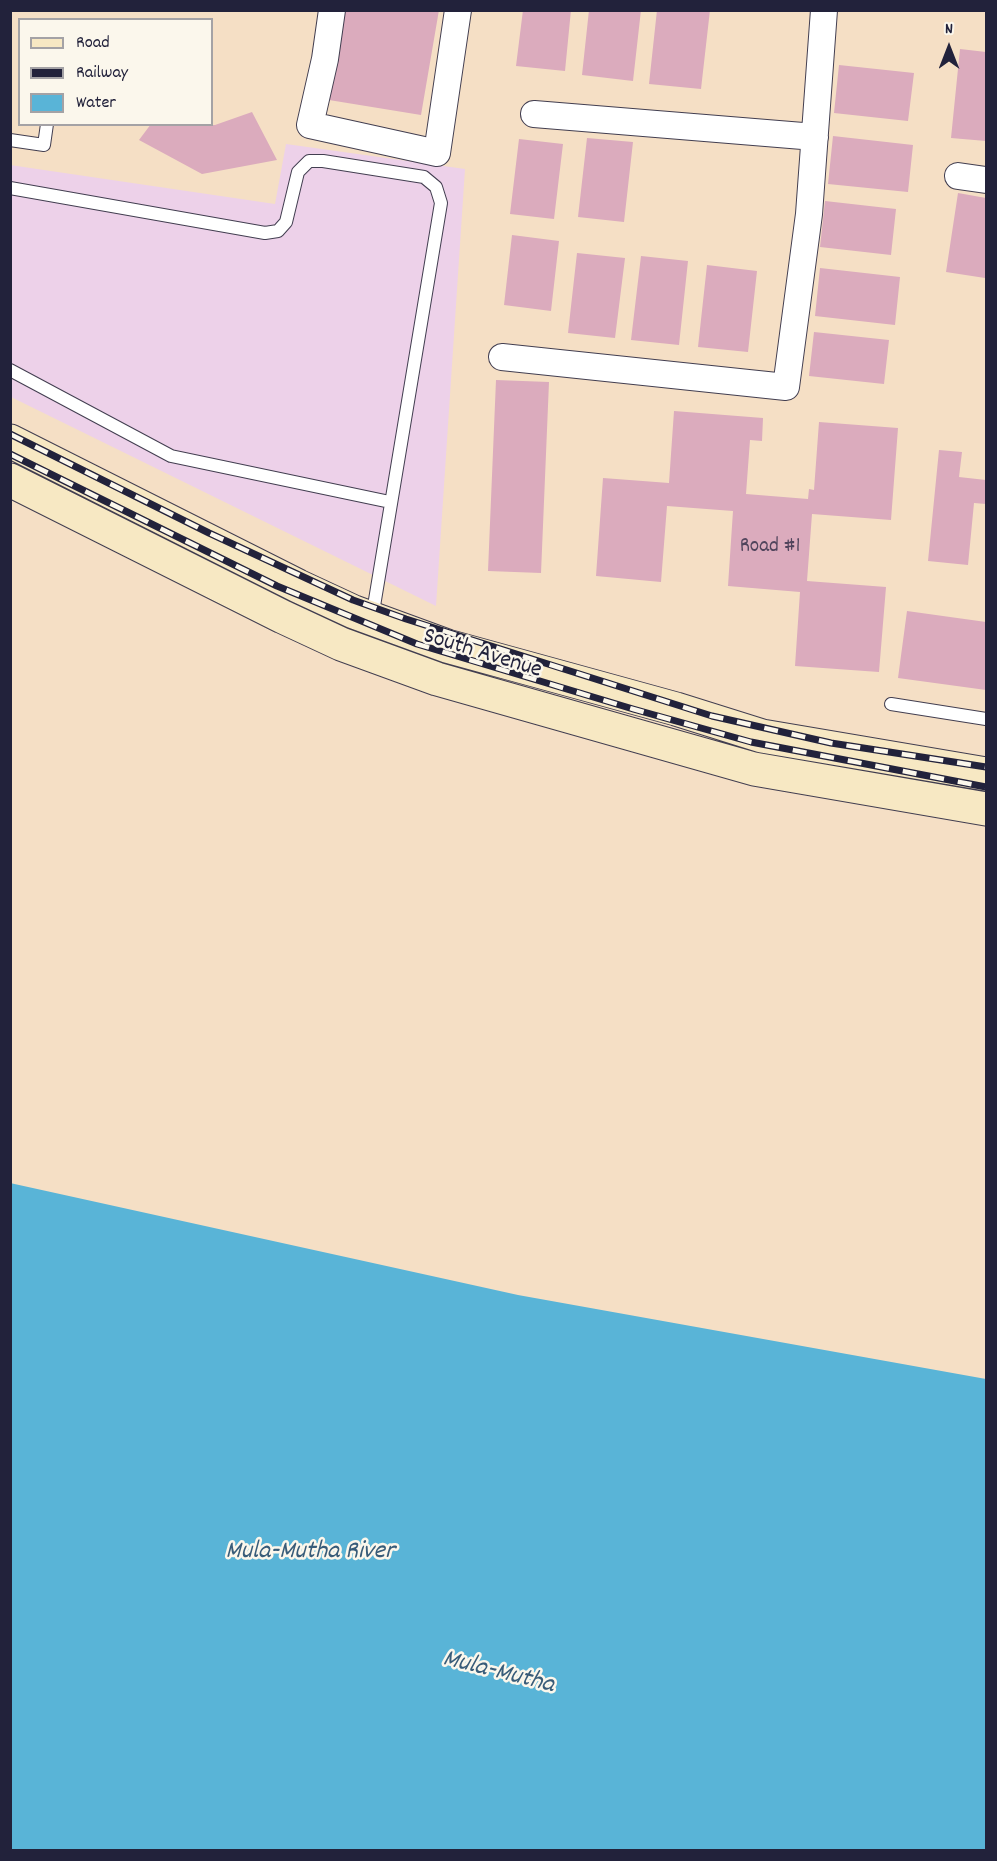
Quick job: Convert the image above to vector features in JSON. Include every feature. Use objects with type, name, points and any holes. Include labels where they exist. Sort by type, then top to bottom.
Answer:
[{"type":"main road","name":"South Avenue","points":[[10,441],[298,586],[365,634],[437,679],[754,769],[987,809]]},
{"type":"main road","name":"South Avenue","points":[[10,480],[282,617],[365,634],[447,646],[676,709],[762,736],[987,774]]},
{"type":"street","points":[[332,10],[325,59],[310,125],[437,153],[458,10]]},
{"type":"street","points":[[502,357],[786,387],[809,214],[825,10]]},
{"type":"street","points":[[534,114],[815,137]]},
{"type":"street","points":[[958,176],[987,180]]},
{"type":"lane","points":[[10,140],[44,145],[47,126]]},
{"type":"lane","points":[[10,188],[265,233],[278,231],[286,222],[297,172],[309,161],[323,161],[423,177],[436,187],[441,203],[365,634]]},
{"type":"lane","points":[[10,370],[171,456],[390,502]]},
{"type":"lane","points":[[891,704],[987,719]]},
{"type":"shaded area","points":[[286,144],[465,169],[436,606],[11,397],[10,165],[275,204]]},
{"type":"water","name":"Mula-Mutha River","points":[[10,1183],[518,1295],[986,1379],[986,1850],[11,1849]]},
{"type":"building","points":[[344,10],[439,10],[421,115],[329,100]]},
{"type":"building","points":[[523,10],[571,10],[565,71],[516,66]]},
{"type":"building","points":[[589,10],[641,10],[633,81],[582,75]]},
{"type":"building","points":[[657,10],[710,10],[701,89],[649,84]]},
{"type":"building","points":[[960,49],[986,52],[986,141],[951,138]]},
{"type":"building","points":[[839,65],[914,73],[908,121],[834,113]]},
{"type":"building","points":[[252,112],[277,160],[202,174],[139,140],[150,126],[215,125]]},
{"type":"building","points":[[833,136],[913,145],[908,192],[828,184]]},
{"type":"building","points":[[587,138],[633,142],[624,222],[578,217]]},
{"type":"building","points":[[519,139],[563,144],[554,219],[510,214]]},
{"type":"building","points":[[958,193],[986,198],[985,278],[946,272]]},
{"type":"building","points":[[825,201],[896,209],[891,255],[820,247]]},
{"type":"building","points":[[512,235],[559,241],[551,311],[504,305]]},
{"type":"building","points":[[577,253],[625,258],[615,338],[568,333]]},
{"type":"building","points":[[641,256],[688,261],[679,345],[631,340]]},
{"type":"building","points":[[707,265],[757,271],[748,352],[698,347]]},
{"type":"building","points":[[820,268],[900,277],[895,325],[815,316]]},
{"type":"building","points":[[814,332],[889,340],[884,384],[809,376]]},
{"type":"building","points":[[496,380],[549,382],[541,573],[488,571]]},
{"type":"building","points":[[674,411],[763,418],[762,441],[750,440],[746,494],[808,499],[809,489],[814,490],[819,422],[898,428],[891,520],[812,514],[807,581],[886,587],[879,672],[795,666],[800,592],[728,586],[733,511],[667,506],[661,582],[596,576],[603,478],[669,483]]},
{"type":"building","points":[[939,450],[962,452],[959,477],[986,480],[986,504],[974,503],[968,565],[928,561]]},
{"type":"building","points":[[907,611],[986,622],[986,690],[898,678]]},
{"type":"railway","points":[[10,434],[209,533],[353,600],[406,619],[712,716],[831,743],[986,767]]},
{"type":"railway","points":[[10,454],[277,586],[417,644],[751,742],[986,787]]},
{"type":"water label","name":"Mula-Mutha","points":[[498,1674]]}]
